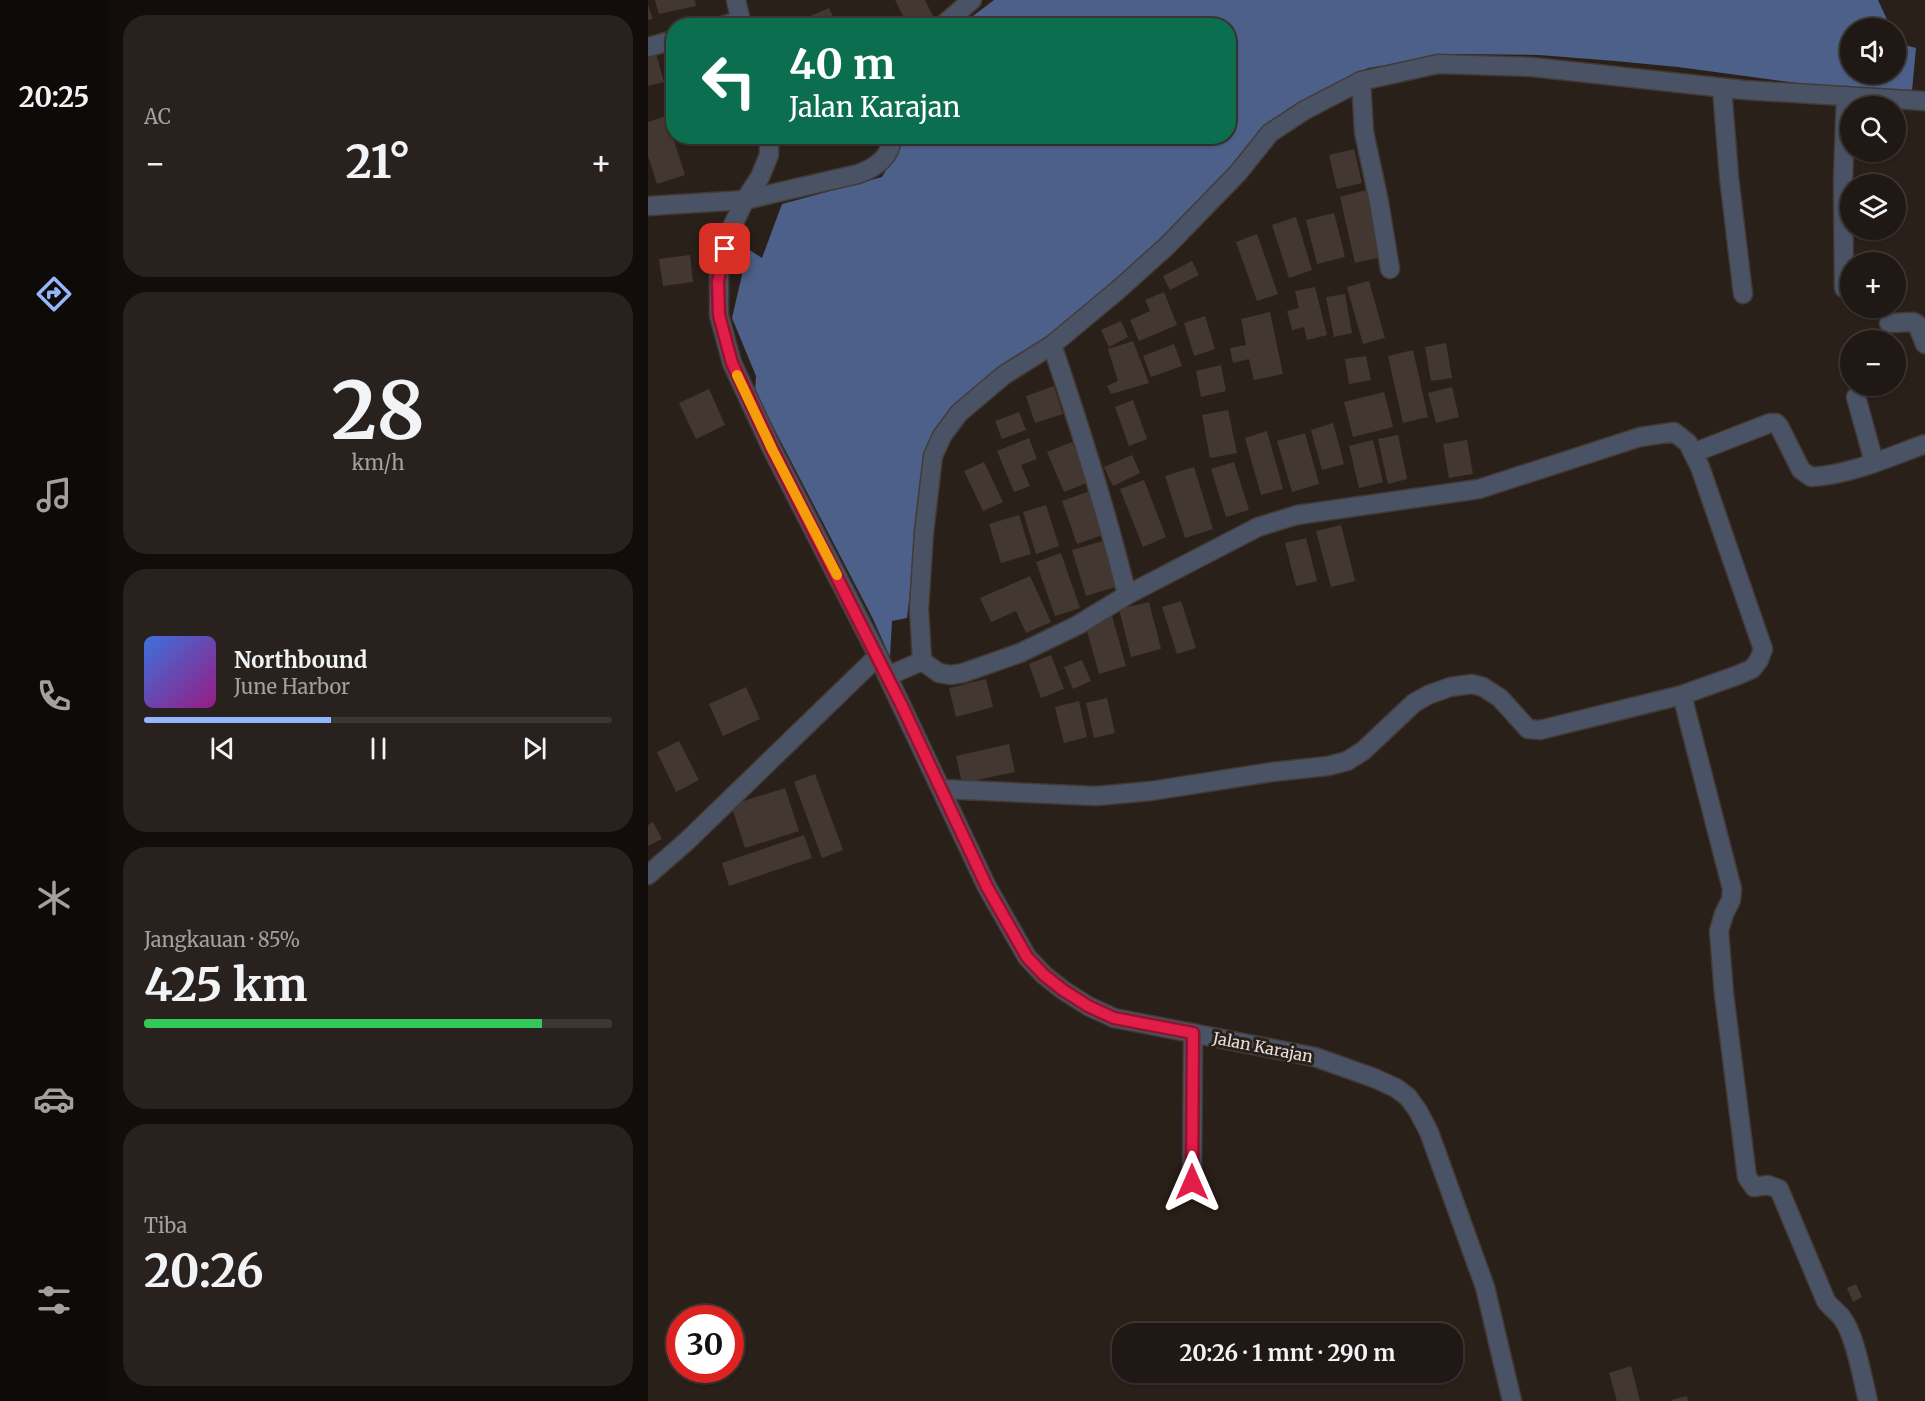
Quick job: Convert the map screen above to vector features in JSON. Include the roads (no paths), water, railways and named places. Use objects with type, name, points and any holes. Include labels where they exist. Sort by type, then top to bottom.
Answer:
[{"type":"street","points":[[736,0],[741,18]]},
{"type":"street","points":[[951,18],[972,0]]},
{"type":"street","points":[[648,47],[666,42]]},
{"type":"street","points":[[922,661],[919,608],[920,572],[933,456],[942,436],[959,413],[1004,375],[1052,345],[1167,246],[1238,173],[1270,133],[1305,110],[1361,81],[1438,64],[1532,67],[1722,88],[1846,96]]},
{"type":"street","points":[[1361,81],[1364,132],[1390,269]]},
{"type":"street","points":[[1722,88],[1729,177],[1743,294]]},
{"type":"street","points":[[1906,100],[1925,101]]},
{"type":"street","name":"Jalan Karajan","points":[[769,144],[769,155],[760,177],[745,200],[729,233],[718,281],[719,315],[732,363],[772,449],[888,676],[987,887],[1027,957],[1044,975],[1088,1006],[1114,1018],[1316,1057],[1374,1078],[1396,1088],[1408,1097],[1429,1132],[1485,1287],[1512,1401]]},
{"type":"street","points":[[648,206],[745,200],[858,174],[871,169],[884,159],[892,144]]},
{"type":"street","points":[[1844,162],[1844,252]]},
{"type":"street","points":[[1889,323],[1913,322],[1917,324],[1925,344]]},
{"type":"street","points":[[1052,345],[1110,525],[1126,595]]},
{"type":"street","points":[[1856,397],[1874,462]]},
{"type":"street","points":[[1693,453],[1770,423],[1776,423],[1801,470],[1812,477],[1874,462],[1925,444]]},
{"type":"street","points":[[922,661],[939,673],[951,675],[963,674],[1020,653],[1078,625],[1126,595],[1258,526],[1297,515],[1479,489],[1640,437],[1674,432],[1688,443],[1700,467],[1761,639],[1762,649],[1759,660],[1752,669],[1682,695],[1540,730],[1528,729],[1500,698],[1483,687],[1472,684],[1450,687],[1428,695],[1414,703],[1363,751],[1347,760],[1328,766],[1272,772],[1151,791],[1096,796],[941,789]]},
{"type":"street","points":[[648,875],[687,841],[878,656]]},
{"type":"street","points":[[888,676],[922,661]]},
{"type":"street","points":[[1682,695],[1732,890],[1731,900],[1719,932],[1724,994],[1748,1177],[1754,1186],[1768,1185],[1779,1189],[1826,1301],[1842,1317],[1850,1334],[1868,1401]]},
{"type":"street","points":[[1192,1182],[1193,1033]]},
{"type":"water","points":[[994,0],[1878,0],[1886,18],[1840,18],[1840,84],[1906,84],[1906,45],[1916,48],[1912,91],[1820,86],[1615,61],[1539,55],[1458,54],[1368,68],[1289,108],[1263,131],[1191,213],[1068,324],[965,400],[922,491],[907,618],[892,621],[890,657],[873,619],[755,392],[756,376],[732,318],[748,249],[762,258],[782,204],[882,177],[897,150],[897,144],[1236,144],[1236,18],[970,18]]}]
